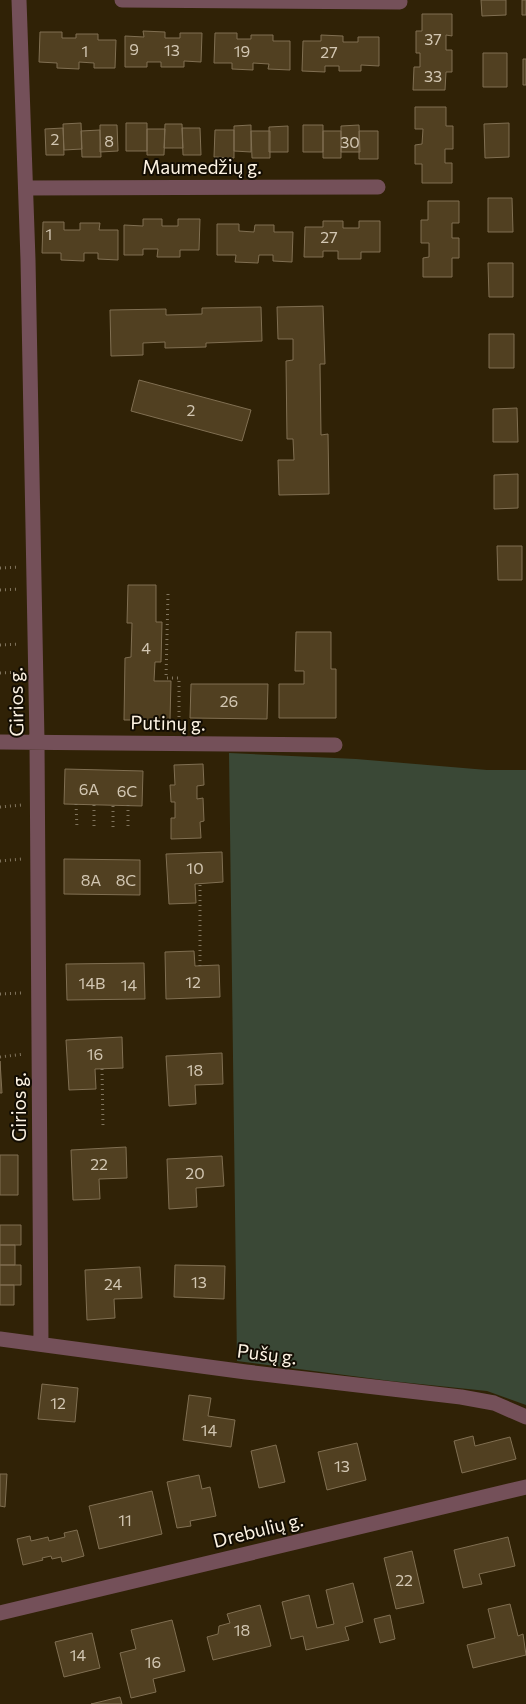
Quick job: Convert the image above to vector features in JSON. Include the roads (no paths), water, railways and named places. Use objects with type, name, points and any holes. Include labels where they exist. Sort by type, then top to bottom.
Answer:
[{"type":"street","name":"Girios g.","points":[[20,0],[26,188],[37,742],[41,1344]]},
{"type":"street","points":[[122,0],[400,2]]},
{"type":"street","name":"Maumedžių g.","points":[[26,188],[378,187]]},
{"type":"street","name":"Putinų g.","points":[[0,742],[335,745]]},
{"type":"street","name":"Pušų g.","points":[[0,1339],[246,1372],[461,1397],[494,1403],[526,1417]]},
{"type":"street","name":"Drebulių g.","points":[[0,1613],[526,1486]]}]
